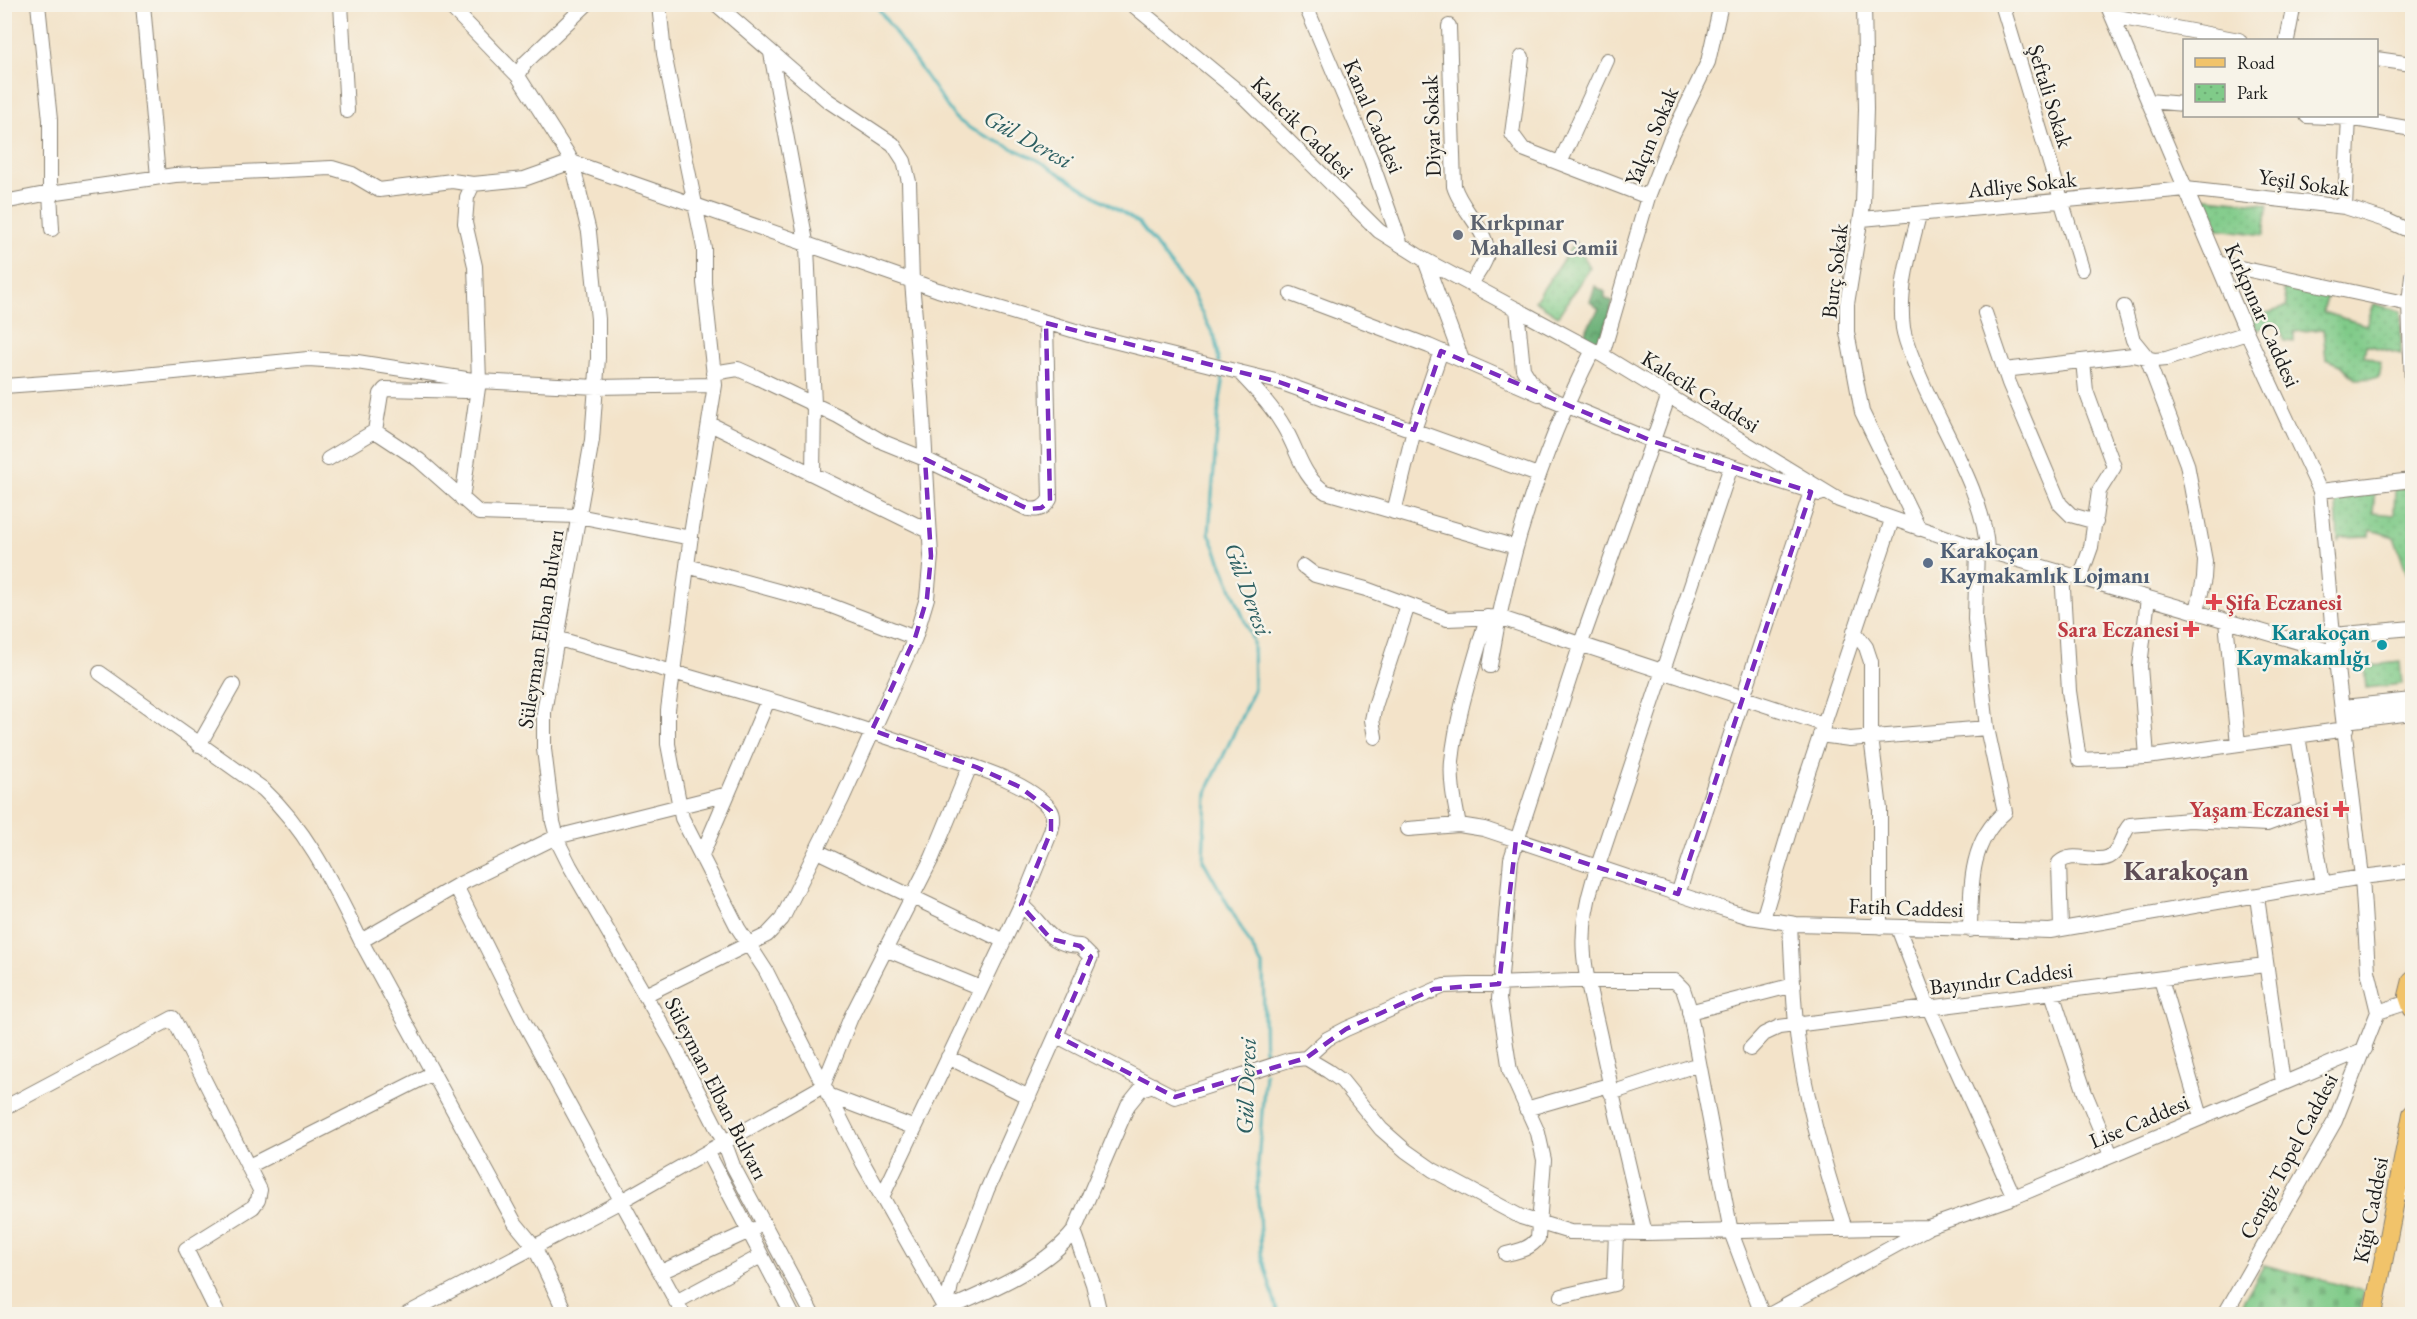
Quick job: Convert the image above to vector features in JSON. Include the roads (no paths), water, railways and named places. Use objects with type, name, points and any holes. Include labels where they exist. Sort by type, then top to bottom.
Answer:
[{"type":"main road","points":[[2411,1005],[2408,990],[2412,980]]},
{"type":"main road","name":"Kiğı Caddesi","points":[[2373,1314],[2412,1114]]},
{"type":"main road","points":[[2385,1314],[2412,1191]]},
{"type":"street","points":[[38,4],[50,120],[52,229]]},
{"type":"street","points":[[143,4],[158,177]]},
{"type":"street","points":[[340,4],[347,111]]},
{"type":"street","name":"Süleyman Elban Bulvarı","points":[[448,4],[518,76],[572,162],[589,232],[598,319],[592,440],[544,712],[544,749],[556,837],[725,1143],[733,1166],[812,1314]]},
{"type":"street","points":[[518,76],[525,63],[586,4]]},
{"type":"street","points":[[659,4],[664,54],[704,248],[704,283],[714,379],[710,424],[672,672],[668,744],[679,805],[701,857],[747,943],[766,971],[825,1090],[944,1313]]},
{"type":"street","points":[[645,995],[767,935],[782,919],[817,851],[915,638],[930,583],[925,459],[912,282],[909,182],[904,161],[893,144],[826,100],[716,4]]},
{"type":"street","name":"Kalecik Caddesi","points":[[1132,4],[1240,93],[1367,220],[1401,245],[1597,352],[1839,500],[1982,549],[2336,653]]},
{"type":"street","name":"Kanal Caddesi","points":[[1305,4],[1371,160],[1401,245]]},
{"type":"street","name":"Yalçın Sokak","points":[[1493,617],[1538,475],[1565,407],[1597,352],[1620,298],[1648,197],[1670,140],[1708,62],[1721,4]]},
{"type":"street","name":"Şeftali Sokak","points":[[2002,4],[2082,269]]},
{"type":"street","points":[[2287,39],[2294,4]]},
{"type":"street","name":"Burç Sokak","points":[[1863,5],[1866,109],[1862,219],[1846,314],[1858,397],[1868,426],[1920,529]]},
{"type":"street","points":[[2110,10],[2235,39]]},
{"type":"street","name":"Kırkpınar Caddesi","points":[[2110,10],[2247,333],[2320,491],[2333,635],[2346,725],[2362,877],[2368,971],[2378,1012]]},
{"type":"street","name":"Diyar Sokak","points":[[1449,26],[1454,186],[1458,200],[1483,233],[1487,248],[1486,257],[1472,284]]},
{"type":"street","points":[[771,53],[807,247],[814,404],[813,474]]},
{"type":"street","points":[[1522,57],[1512,134],[1523,149],[1648,197]]},
{"type":"street","points":[[2378,59],[2412,64]]},
{"type":"street","points":[[1560,163],[1607,60]]},
{"type":"street","points":[[2148,101],[2183,104]]},
{"type":"street","points":[[2345,207],[2349,117],[2412,129]]},
{"type":"street","points":[[4,202],[158,177],[332,168],[352,174],[379,190],[452,181],[473,184],[524,179],[572,162],[807,247],[912,282],[1046,323],[1279,382],[1538,475]]},
{"type":"street","points":[[462,499],[479,383],[475,266],[465,223],[467,197],[473,184]]},
{"type":"street","name":"Adliye Sokak","points":[[1862,219],[2186,189]]},
{"type":"street","name":"Yeşil Sokak","points":[[2186,189],[2345,207],[2388,221],[2412,232]]},
{"type":"street","points":[[1919,215],[1904,287],[1902,309],[1904,337],[1935,414],[1974,495],[1986,531],[1975,619],[1988,728],[2005,812],[1986,833],[1977,852],[1972,873],[1970,930]]},
{"type":"street","points":[[1425,260],[1462,360]]},
{"type":"street","points":[[2217,263],[2409,304]]},
{"type":"street","points":[[2412,275],[2409,304],[2412,384]]},
{"type":"street","points":[[1291,294],[1441,351],[1565,407],[1652,441],[1839,500]]},
{"type":"street","points":[[2124,307],[2133,340],[2146,356],[2187,464],[2205,561],[2205,578],[2197,612]]},
{"type":"street","points":[[1517,309],[1523,369],[1533,385],[1549,398]]},
{"type":"street","points":[[1985,313],[2004,370],[2060,504],[2070,515],[2096,522]]},
{"type":"street","points":[[4,386],[308,358],[357,362],[479,383],[596,387],[714,379],[738,369],[814,404],[883,442],[925,459],[1028,509],[1041,508],[1050,499],[1046,323]]},
{"type":"street","points":[[2004,370],[2146,356],[2155,360],[2166,359],[2247,333]]},
{"type":"street","points":[[1394,512],[1414,430],[1441,351]]},
{"type":"street","points":[[2080,578],[2096,522],[2099,491],[2114,467],[2086,391],[2083,361]]},
{"type":"street","points":[[1238,371],[1264,399],[1284,426],[1307,476],[1315,486],[1326,492],[1515,547]]},
{"type":"street","points":[[375,431],[381,394],[385,389],[466,391],[479,383]]},
{"type":"street","points":[[1506,1254],[1533,1245],[1538,1238],[1541,1224],[1544,1160],[1538,1132],[1510,1071],[1504,1040],[1499,984],[1505,907],[1516,840],[1581,643],[1669,395]]},
{"type":"street","points":[[710,424],[929,531]]},
{"type":"street","points":[[328,459],[375,431]]},
{"type":"street","points":[[375,431],[428,467],[474,511],[483,514],[578,516],[691,538]]},
{"type":"street","points":[[1645,1233],[1610,1089],[1582,959],[1583,926],[1586,903],[1731,466]]},
{"type":"street","points":[[2320,491],[2412,480]]},
{"type":"street","points":[[1678,894],[1811,492]]},
{"type":"street","points":[[1763,919],[1822,729],[1892,520]]},
{"type":"street","points":[[687,566],[829,605],[915,638]]},
{"type":"street","points":[[1303,566],[1315,575],[1366,589],[1447,619],[1493,617],[1581,643],[1743,696],[1850,739],[1988,728]]},
{"type":"street","points":[[2062,572],[2069,691],[2079,760],[2147,757],[2298,736],[2412,713]]},
{"type":"street","points":[[2147,757],[2140,666],[2148,598]]},
{"type":"street","points":[[1375,737],[1372,720],[1375,706],[1408,605]]},
{"type":"street","points":[[1490,666],[1493,617]]},
{"type":"street","points":[[1460,825],[1453,797],[1452,762],[1465,694],[1493,617]]},
{"type":"street","points":[[2226,621],[2238,744]]},
{"type":"street","points":[[2333,635],[2412,628]]},
{"type":"street","points":[[1854,631],[1866,647],[1871,662],[1871,737],[1880,809],[1881,927]]},
{"type":"street","points":[[556,638],[872,730],[1020,787],[1051,811],[1054,819],[1051,831],[1021,905],[882,1197]]},
{"type":"street","points":[[100,673],[263,789],[284,808],[319,857],[361,941],[515,1222],[534,1246],[566,1314]]},
{"type":"street","points":[[199,745],[233,685]]},
{"type":"street","points":[[701,857],[768,700]]},
{"type":"street","points":[[2343,706],[2412,700]]},
{"type":"street","points":[[2298,736],[2323,884]]},
{"type":"street","points":[[407,1314],[825,1090],[851,1017],[932,858],[970,766]]},
{"type":"street","points":[[361,941],[456,886],[556,837],[728,794]]},
{"type":"street","points":[[2061,929],[2059,863],[2067,858],[2109,857],[2119,846],[2130,825],[2190,820],[2266,824],[2310,808]]},
{"type":"street","name":"Fatih Caddesi","points":[[1408,829],[1460,825],[1484,829],[1678,894],[1763,919],[1790,923],[1898,928],[2061,929],[2257,897],[2362,877],[2412,872]]},
{"type":"street","points":[[817,851],[1004,940]]},
{"type":"street","points":[[456,886],[543,1057],[680,1308],[761,1256]]},
{"type":"street","points":[[2257,897],[2283,1083]]},
{"type":"street","points":[[944,1313],[951,1285],[987,1190],[1091,957],[1085,948],[1065,945],[1051,939],[1042,924],[1021,905]]},
{"type":"street","points":[[1790,923],[1797,1024],[1808,1095],[1821,1153],[1845,1229]]},
{"type":"street","points":[[1898,928],[1929,1008],[2014,1197]]},
{"type":"street","points":[[885,950],[981,988]]},
{"type":"street","name":"Bayındır Caddesi","points":[[1750,1049],[1764,1034],[1779,1027],[1797,1024],[2161,980],[2265,965]]},
{"type":"street","points":[[1057,1036],[1175,1097],[1289,1060],[1306,1058],[1328,1039],[1346,1029],[1434,989],[1499,984],[1665,979],[1675,981],[1683,989],[1689,1012],[1731,1232],[1762,1314]]},
{"type":"street","points":[[2161,980],[2201,1117]]},
{"type":"street","points":[[1689,1012],[1794,986]]},
{"type":"street","points":[[2052,993],[2081,1083],[2111,1155]]},
{"type":"street","points":[[2378,1012],[2411,1005]]},
{"type":"street","name":"Cengiz Topel Caddesi","points":[[2225,1314],[2335,1121],[2378,1012]]},
{"type":"street","points":[[4,1108],[173,1018],[260,1190],[256,1204],[186,1249],[218,1314]]},
{"type":"street","name":"Lise Caddesi","points":[[1931,1226],[2014,1197],[2365,1049]]},
{"type":"street","points":[[948,1057],[1029,1097]]},
{"type":"street","points":[[1306,1058],[1342,1081],[1381,1129],[1415,1158],[1469,1190],[1541,1224],[1570,1232],[1731,1232],[1931,1226]]},
{"type":"street","points":[[1526,1109],[1699,1065]]},
{"type":"street","points":[[249,1166],[433,1073]]},
{"type":"street","points":[[944,1313],[1049,1258],[1074,1231],[1128,1106],[1141,1089],[1153,1085]]},
{"type":"street","points":[[825,1090],[915,1128]]},
{"type":"street","points":[[708,1153],[792,1314]]},
{"type":"street","points":[[661,1272],[764,1224]]},
{"type":"street","points":[[1771,1314],[1931,1226]]},
{"type":"street","points":[[1074,1231],[1093,1284],[1100,1314]]},
{"type":"street","points":[[1562,1296],[1614,1284],[1616,1280],[1616,1233]]},
{"type":"waterway","name":"Gül Deresi","points":[[875,4],[955,118],[971,129],[1038,160],[1139,223],[1189,289],[1215,338],[1219,362]]},
{"type":"waterway","name":"Gül Deresi","points":[[1221,372],[1223,383],[1219,405],[1209,533],[1253,641],[1254,690],[1206,793],[1203,860],[1263,967],[1265,1064]]},
{"type":"waterway","name":"Gül Deresi","points":[[1265,1073],[1257,1177],[1261,1253],[1278,1314]]},
{"type":"place","name":"Kırkpınar Mahallesi Camii","points":[[1458,235]]},
{"type":"place","name":"Karakoçan Kaymakamlık Lojmanı","points":[[1928,563]]},
{"type":"place","name":"Şifa Eczanesi","points":[[2214,602]]},
{"type":"place","name":"Sara Eczanesi","points":[[2191,629]]},
{"type":"place","name":"Karakoçan Kaymakamlığı","points":[[2382,645]]},
{"type":"place","name":"Yaşam Eczanesi","points":[[2341,809]]},
{"type":"district","name":"Karakoçan","points":[[2186,870]]}]
